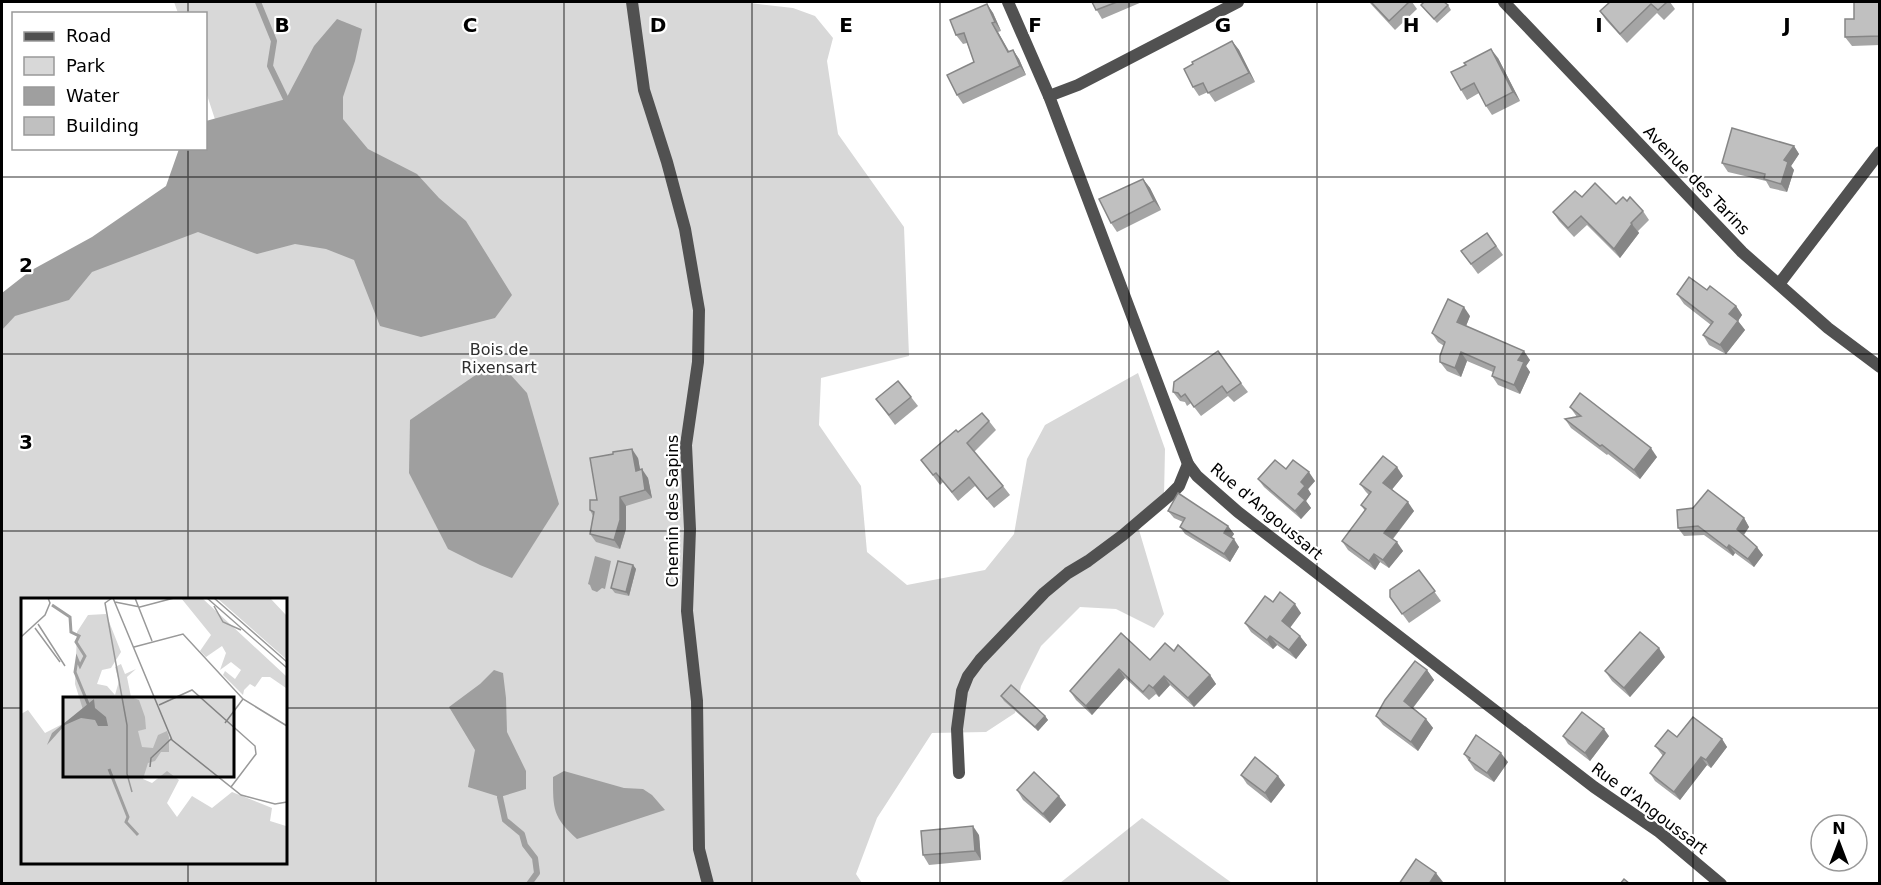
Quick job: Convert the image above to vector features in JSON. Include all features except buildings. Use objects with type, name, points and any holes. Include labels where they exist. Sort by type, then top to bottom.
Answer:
[{"type":"street","name":"Chemin des Sapins","points":[[632,2],[644,90],[685,229],[699,310],[698,362],[686,445],[690,529],[687,611],[697,701],[699,849],[708,884]]},
{"type":"street","name":"Rue d'Angoussart","points":[[1008,2],[1049,96],[1188,464],[1197,477],[1238,512],[1594,787],[1658,831],[1721,884]]},
{"type":"street","points":[[1049,96],[1078,85],[1238,2]]},
{"type":"street","name":"Avenue des Tarins","points":[[1504,2],[1742,252],[1828,328],[1880,367]]},
{"type":"street","points":[[1779,284],[1880,152]]},
{"type":"street","points":[[959,772],[957,729],[962,691],[968,676],[1044,592],[1123,535],[1169,496],[1179,486],[1188,464]]},
{"type":"green space","name":"Bois de Rixensart","points":[[174,2],[750,2],[793,8],[815,16],[833,38],[827,61],[838,134],[904,227],[909,356],[821,378],[819,425],[861,486],[867,552],[907,585],[985,570],[1014,534],[1027,459],[1045,425],[1138,373],[1165,449],[1164,496],[1139,530],[1164,614],[1154,628],[1116,609],[1080,607],[1041,646],[1021,686],[1015,713],[986,732],[932,733],[877,818],[856,874],[862,883],[2,884],[2,296],[233,174],[207,95],[207,12],[178,12]]},
{"type":"green space","points":[[1142,818],[1232,883],[1060,883]]},
{"type":"water","points":[[337,19],[362,29],[355,61],[343,97],[343,119],[368,149],[417,174],[439,198],[466,221],[512,295],[495,318],[421,337],[380,326],[354,260],[326,249],[295,244],[257,254],[198,232],[92,272],[69,300],[15,316],[2,330],[2,293],[30,271],[92,237],[166,186],[179,150],[207,150],[207,121],[286,99],[314,46]]},
{"type":"water","points":[[483,370],[509,373],[527,393],[559,504],[512,578],[448,549],[409,473],[410,420]]},
{"type":"water","points":[[595,556],[611,561],[605,589],[602,588],[597,592],[592,590],[588,584]]},
{"type":"water","points":[[494,670],[503,673],[507,732],[526,771],[526,789],[500,797],[468,787],[475,750],[449,707],[480,684]]},
{"type":"water","points":[[564,771],[624,788],[643,789],[652,795],[665,810],[577,839],[563,825],[554,805],[553,777]]},
{"type":"waterway","points":[[258,2],[274,41],[270,66],[286,99]]},
{"type":"waterway","points":[[500,797],[505,820],[522,834],[525,845],[535,858],[537,873],[529,884]]}]
